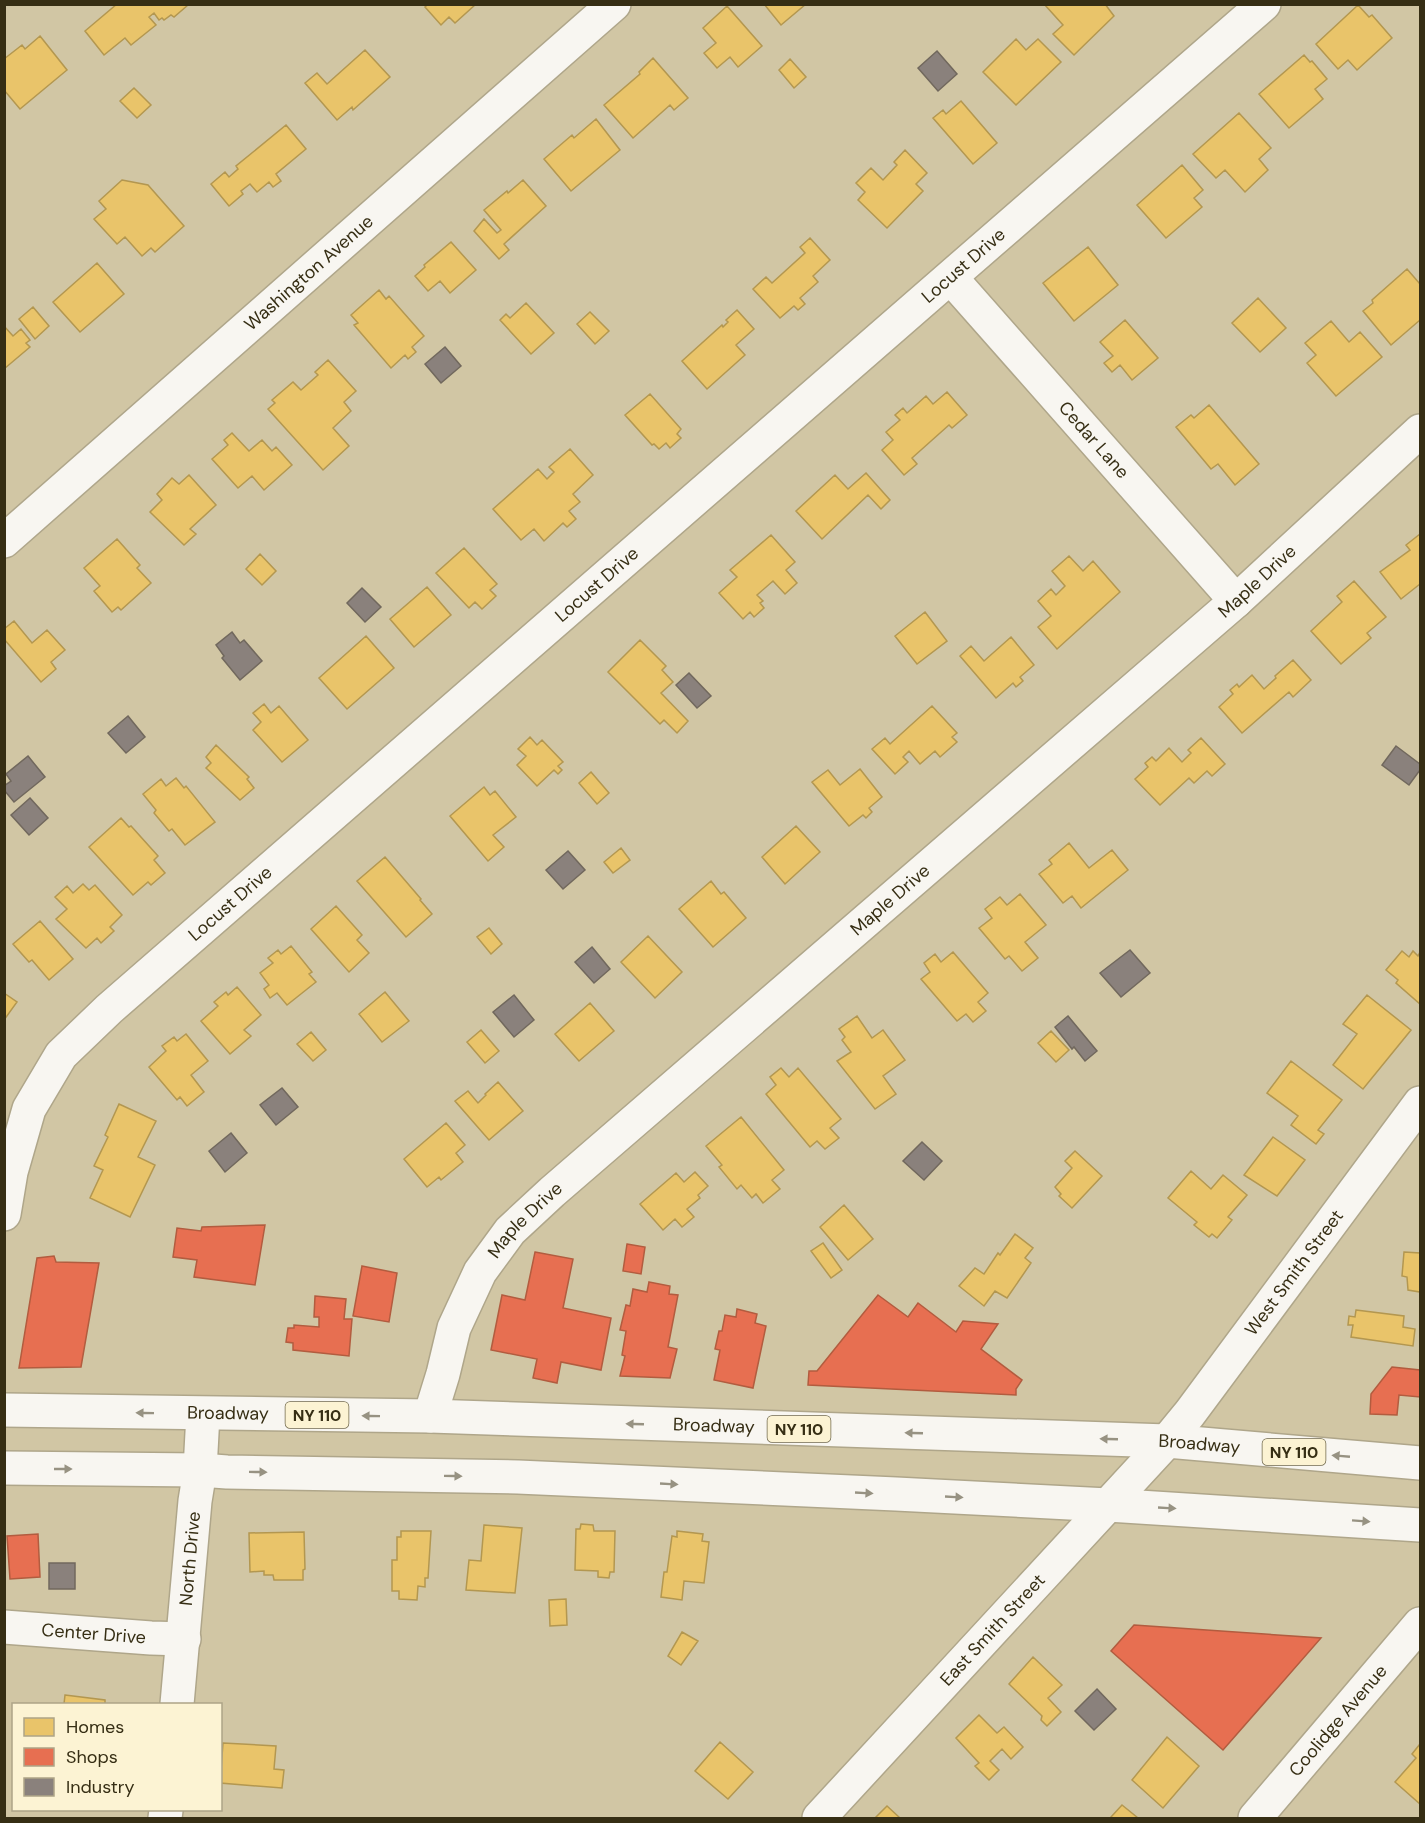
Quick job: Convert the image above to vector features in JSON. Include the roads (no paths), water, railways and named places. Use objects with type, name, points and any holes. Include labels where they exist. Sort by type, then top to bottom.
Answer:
[{"type":"street","name":"Washington Avenue","points":[[7,536],[614,4]]},
{"type":"street","name":"Locust Drive","points":[[4,1214],[11,1172],[29,1109],[61,1055],[127,993],[1264,4]]},
{"type":"street","name":"Cedar Lane","points":[[951,278],[1236,601]]},
{"type":"street","name":"Maple Drive","points":[[430,1416],[454,1328],[480,1272],[510,1231],[552,1192],[1236,601],[1420,431]]},
{"type":"street","name":"West Smith Street","points":[[1167,1441],[1420,1103]]},
{"type":"street","name":"Broadway","points":[[4,1410],[430,1416],[1167,1441],[1420,1463]]},
{"type":"street","name":"North Drive","points":[[177,1703],[195,1501],[200,1470],[203,1414]]},
{"type":"street","name":"East Smith Street","points":[[819,1818],[1167,1441]]},
{"type":"street","points":[[4,1468],[541,1478],[1108,1505],[1420,1525]]},
{"type":"street","name":"Coolidge Avenue","points":[[1255,1818],[1420,1624]]},
{"type":"street","name":"Center Drive","points":[[4,1627],[184,1639]]}]
